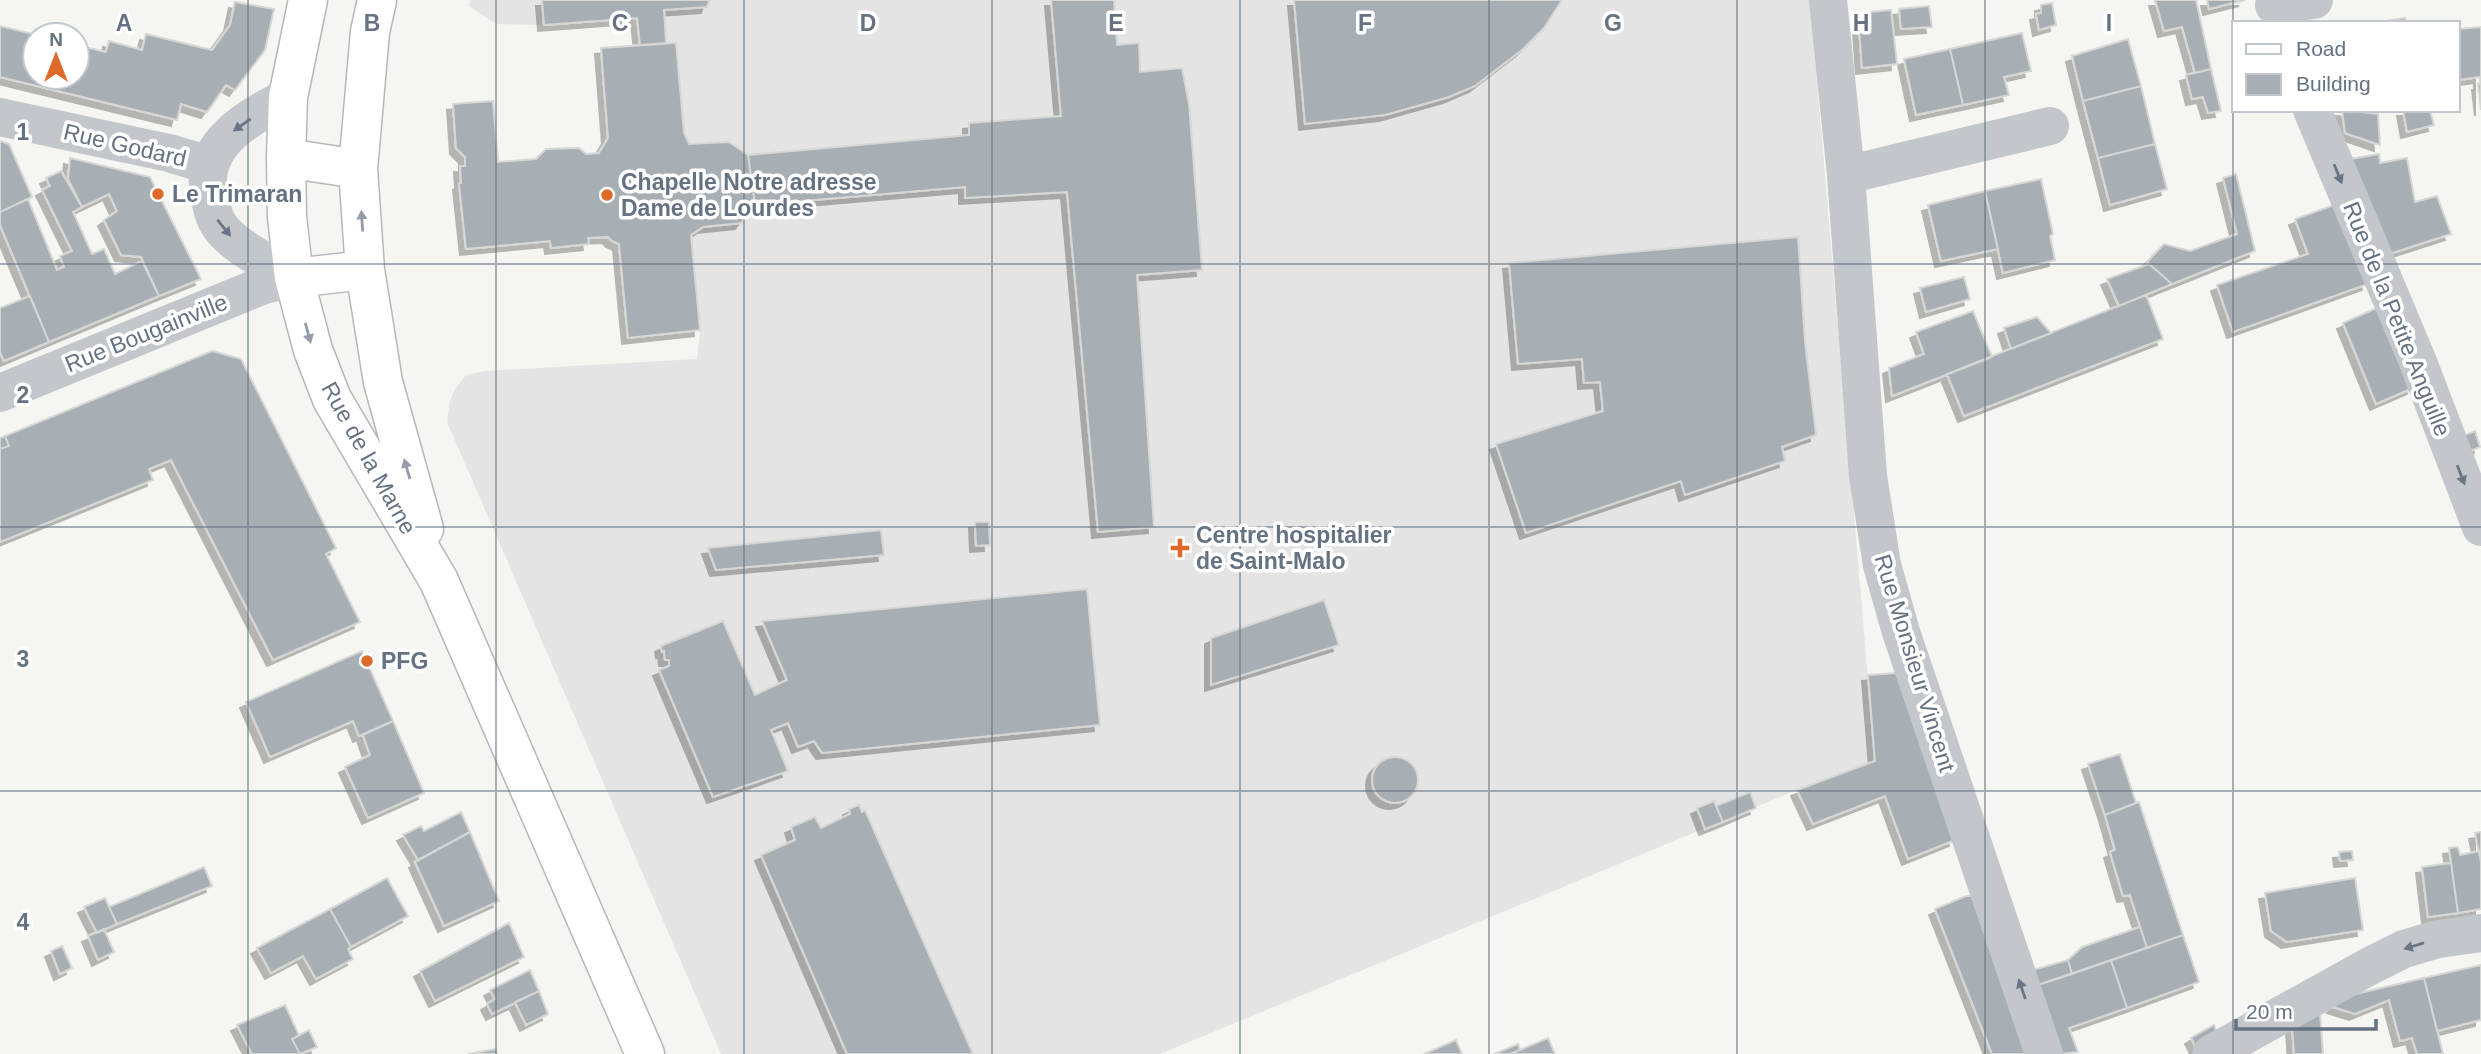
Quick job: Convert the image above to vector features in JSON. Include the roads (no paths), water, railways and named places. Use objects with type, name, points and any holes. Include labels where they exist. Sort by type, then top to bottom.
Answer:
[{"type":"main road","name":"Rue de la Marne","points":[[308,0],[288,97],[286,159],[287,217],[294,278],[313,350],[332,399],[439,581],[645,1054]]},
{"type":"main road","name":"Rue de la Marne","points":[[377,0],[370,32],[358,169],[365,270],[383,382],[439,581]]},
{"type":"main road","points":[[286,159],[358,169]]},
{"type":"main road","points":[[294,278],[365,270]]},
{"type":"street","name":"Rue Monsieur Vincent","points":[[1828,0],[1846,175],[1868,476],[1882,565],[1901,632],[2044,1054]]},
{"type":"street","points":[[2276,9],[2314,0]]},
{"type":"street","name":"Rue Godard","points":[[288,97],[267,108],[216,148],[206,181],[219,225],[235,242],[294,278]]},
{"type":"street","name":"Rue de la Petite Anguille","points":[[2313,112],[2417,362],[2481,527]]},
{"type":"street","name":"Rue Godard","points":[[0,117],[169,153],[209,165]]},
{"type":"street","points":[[1846,175],[2050,126]]},
{"type":"street","name":"Rue Bougainville","points":[[0,393],[264,285],[294,278]]},
{"type":"street","points":[[2211,1054],[2404,949],[2438,939],[2481,933]]},
{"type":"place","name":"Le Trimaran","points":[[158,194]]},
{"type":"place","name":"Chapelle Notre adresse Dame de Lourdes","points":[[607,195]]},
{"type":"place","name":"Centre hospitalier de Saint-Malo","points":[[1180,548]]},
{"type":"place","name":"PFG","points":[[367,661]]}]
